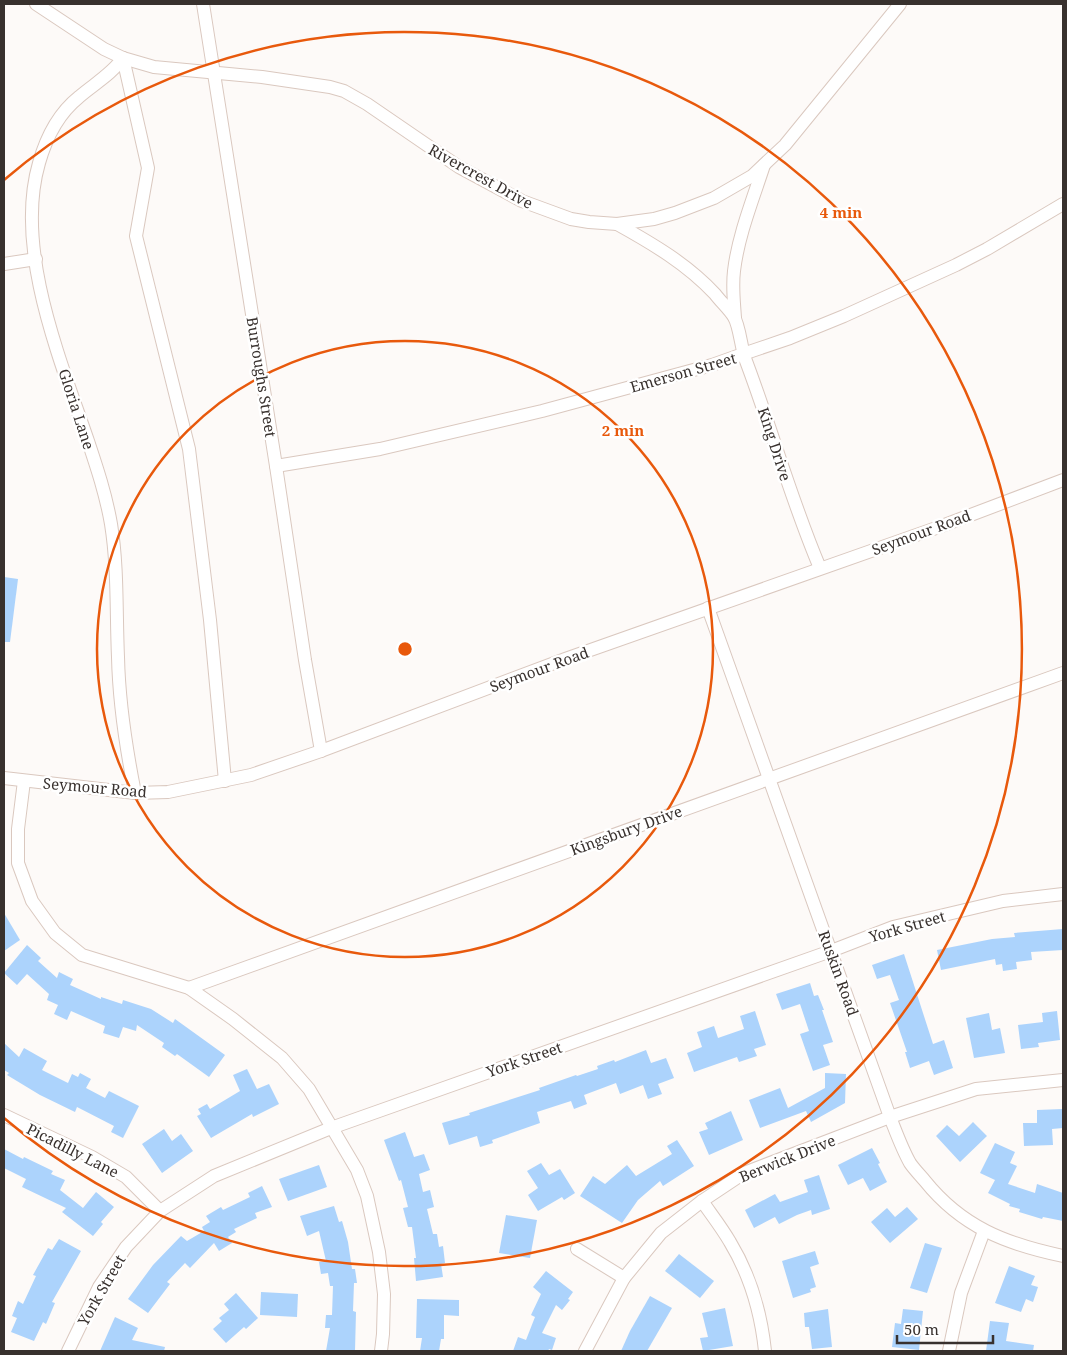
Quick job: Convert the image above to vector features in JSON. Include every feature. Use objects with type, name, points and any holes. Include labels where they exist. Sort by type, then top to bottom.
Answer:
[{"type":"street","name":"Rivercrest Drive","points":[[36,4],[104,49],[123,58],[154,67],[311,84],[344,91],[459,167],[522,201],[571,219],[617,224],[654,219],[714,198],[734,187],[764,165],[785,146],[900,4]]},
{"type":"street","name":"Burroughs Street","points":[[203,4],[305,660],[321,751]]},
{"type":"street","name":"Gloria Lane","points":[[123,58],[116,67],[77,98],[59,118],[47,140],[39,163],[33,196],[31,224],[50,327],[95,462],[111,524],[120,702],[135,793]]},
{"type":"street","points":[[123,58],[148,168],[136,236],[189,449],[210,620],[225,781]]},
{"type":"street","name":"King Drive","points":[[764,165],[740,238],[733,292],[735,319],[743,354],[766,415],[789,488],[820,568]]},
{"type":"street","name":"Emerson Street","points":[[276,466],[380,448],[542,411],[743,354],[790,338],[844,316],[956,265],[1004,240],[1063,204]]},
{"type":"street","name":"King Drive","points":[[617,224],[660,249],[689,269],[716,296],[735,319]]},
{"type":"street","points":[[4,264],[36,259]]},
{"type":"street","name":"Seymour Road","points":[[4,778],[135,793],[168,792],[252,775],[708,608],[939,527],[1063,480]]},
{"type":"street","name":"Ruskin Road","points":[[708,608],[890,1117],[910,1163],[937,1196],[967,1221],[984,1232],[1032,1249],[1063,1256]]},
{"type":"street","name":"Kingsbury Drive","points":[[190,988],[1063,673]]},
{"type":"street","points":[[24,781],[18,829],[18,863],[32,902],[55,933],[82,955],[190,988],[282,1058],[309,1089],[357,1170],[367,1196],[379,1252],[384,1294],[384,1334],[381,1351]]},
{"type":"street","name":"York Street","points":[[68,1351],[99,1287],[126,1247],[160,1211],[214,1176],[331,1128],[831,951],[893,927],[1003,902],[1063,894]]},
{"type":"street","name":"Berwick Drive","points":[[585,1351],[624,1278],[661,1233],[702,1201],[744,1173],[890,1117],[976,1089],[1063,1080]]},
{"type":"street","name":"Picadilly Lane","points":[[4,1115],[92,1157],[126,1177],[160,1211]]},
{"type":"street","points":[[702,1201],[730,1242],[750,1283],[763,1326],[766,1351]]},
{"type":"street","points":[[948,1351],[961,1293],[984,1232]]},
{"type":"street","points":[[577,1249],[624,1278]]},
{"type":"building","points":[[4,577],[18,579],[10,642],[4,642]]},
{"type":"building","points":[[4,913],[20,940],[4,951]]},
{"type":"building","points":[[1063,929],[1063,950],[1031,952],[1032,960],[1016,962],[1017,969],[1003,971],[1002,964],[996,965],[995,959],[941,970],[937,950],[992,939],[1015,937],[1014,933]]},
{"type":"building","points":[[27,945],[41,958],[38,961],[57,978],[59,972],[73,979],[70,985],[101,999],[101,997],[122,1004],[123,1000],[151,1009],[173,1023],[175,1019],[225,1055],[209,1077],[177,1054],[175,1056],[162,1047],[164,1043],[137,1025],[136,1031],[123,1027],[119,1038],[103,1033],[105,1026],[71,1011],[67,1020],[54,1014],[58,1005],[47,1000],[49,994],[27,974],[17,985],[4,973]]},
{"type":"building","points":[[904,954],[933,1044],[944,1040],[953,1068],[934,1075],[929,1061],[910,1068],[905,1052],[907,1052],[890,1003],[899,1000],[890,975],[877,979],[872,965]]},
{"type":"building","points":[[810,983],[814,996],[818,995],[824,1010],[822,1010],[833,1042],[823,1045],[830,1065],[813,1071],[800,1034],[809,1031],[800,1004],[782,1010],[776,994]]},
{"type":"building","points":[[755,1011],[766,1045],[754,1049],[757,1056],[739,1062],[737,1057],[694,1072],[687,1053],[702,1047],[697,1032],[714,1026],[718,1038],[744,1029],[740,1016]]},
{"type":"building","points":[[1057,1011],[1060,1040],[1038,1043],[1039,1047],[1021,1049],[1018,1025],[1043,1022],[1042,1013]]},
{"type":"building","points":[[989,1013],[992,1030],[1000,1028],[1005,1053],[974,1058],[966,1018]]},
{"type":"building","points":[[4,1043],[19,1057],[24,1048],[47,1061],[42,1070],[68,1083],[72,1074],[78,1077],[80,1073],[91,1079],[86,1088],[105,1098],[109,1091],[139,1106],[123,1138],[111,1132],[114,1126],[77,1107],[75,1112],[40,1095],[7,1075],[9,1073],[4,1070]]},
{"type":"building","points":[[646,1050],[651,1063],[666,1058],[674,1078],[658,1084],[662,1094],[648,1099],[643,1085],[620,1094],[616,1083],[584,1095],[587,1104],[574,1109],[571,1101],[537,1112],[540,1123],[492,1140],[493,1143],[480,1147],[477,1136],[449,1145],[442,1123],[540,1090],[539,1088],[598,1069],[597,1066],[614,1060],[615,1062]]},
{"type":"building","points":[[247,1069],[257,1089],[269,1084],[279,1104],[253,1117],[252,1114],[211,1138],[197,1116],[201,1114],[198,1109],[207,1104],[210,1109],[240,1091],[233,1075]]},
{"type":"building","points":[[825,1073],[846,1074],[845,1103],[811,1122],[806,1111],[760,1128],[749,1100],[780,1088],[788,1108],[825,1088]]},
{"type":"building","points":[[1063,1109],[1063,1128],[1052,1129],[1053,1145],[1024,1146],[1023,1123],[1037,1123],[1037,1110]]},
{"type":"building","points":[[731,1111],[743,1140],[709,1155],[699,1132],[708,1129],[705,1123]]},
{"type":"building","points":[[973,1122],[987,1136],[960,1162],[936,1136],[947,1125],[959,1136]]},
{"type":"building","points":[[164,1129],[172,1141],[181,1134],[193,1151],[162,1173],[142,1144]]},
{"type":"building","points":[[405,1132],[414,1157],[424,1154],[430,1170],[419,1174],[423,1192],[430,1190],[434,1207],[427,1209],[433,1234],[437,1234],[439,1247],[443,1246],[445,1263],[441,1264],[443,1277],[416,1281],[414,1258],[416,1258],[412,1227],[408,1227],[403,1208],[408,1207],[401,1180],[399,1181],[384,1140]]},
{"type":"building","points":[[677,1140],[694,1166],[663,1186],[660,1181],[638,1200],[622,1223],[580,1196],[593,1176],[605,1184],[627,1165],[636,1176],[672,1154],[667,1146]]},
{"type":"building","points":[[995,1143],[1015,1152],[1010,1163],[1017,1166],[1008,1184],[1035,1193],[1037,1184],[1063,1193],[1063,1221],[1043,1217],[1042,1219],[1019,1212],[1020,1209],[1009,1206],[1010,1204],[988,1193],[995,1180],[980,1173]]},
{"type":"building","points":[[872,1148],[887,1182],[870,1191],[863,1178],[848,1185],[838,1165]]},
{"type":"building","points":[[4,1149],[53,1171],[51,1174],[65,1180],[60,1190],[83,1208],[96,1192],[114,1207],[101,1222],[103,1224],[93,1236],[62,1212],[66,1208],[22,1187],[26,1179],[4,1168]]},
{"type":"building","points":[[541,1163],[549,1175],[560,1169],[575,1193],[564,1200],[562,1197],[538,1211],[528,1195],[538,1188],[527,1171]]},
{"type":"building","points":[[319,1165],[327,1187],[288,1201],[279,1179]]},
{"type":"building","points":[[819,1175],[830,1209],[812,1215],[811,1210],[779,1224],[775,1217],[754,1228],[745,1210],[775,1194],[780,1202],[808,1192],[804,1180]]},
{"type":"building","points":[[262,1186],[272,1207],[255,1213],[257,1218],[234,1229],[236,1232],[228,1237],[232,1243],[219,1251],[214,1243],[190,1268],[185,1263],[167,1282],[170,1284],[148,1313],[128,1299],[153,1265],[181,1236],[187,1241],[204,1231],[202,1227],[210,1222],[206,1216],[221,1207],[223,1210],[250,1197],[248,1193]]},
{"type":"building","points":[[334,1206],[339,1222],[342,1221],[348,1242],[352,1269],[355,1269],[357,1283],[354,1283],[353,1311],[356,1312],[355,1351],[326,1351],[330,1328],[325,1328],[326,1315],[332,1315],[333,1286],[330,1286],[328,1273],[321,1274],[319,1262],[326,1261],[319,1231],[307,1236],[300,1216]]},
{"type":"building","points":[[907,1207],[918,1219],[890,1243],[871,1222],[887,1208],[895,1217]]},
{"type":"building","points":[[506,1215],[537,1220],[530,1258],[499,1253]]},
{"type":"building","points":[[59,1239],[81,1251],[52,1302],[55,1303],[46,1324],[43,1322],[34,1341],[11,1332],[17,1318],[12,1316],[18,1301],[23,1304],[36,1276],[33,1275],[48,1248],[52,1250]]},
{"type":"building","points":[[925,1243],[942,1248],[927,1293],[910,1288]]},
{"type":"building","points":[[815,1251],[819,1264],[810,1267],[816,1287],[810,1289],[811,1292],[793,1298],[782,1261]]},
{"type":"building","points":[[679,1254],[714,1281],[700,1298],[665,1271]]},
{"type":"building","points":[[1009,1266],[1035,1276],[1031,1285],[1038,1287],[1033,1302],[1026,1299],[1021,1312],[995,1303]]},
{"type":"building","points":[[546,1271],[573,1292],[568,1299],[570,1300],[562,1310],[556,1305],[542,1333],[556,1338],[552,1350],[513,1351],[518,1337],[526,1340],[535,1317],[531,1315],[541,1294],[533,1287]]},
{"type":"building","points":[[261,1292],[298,1294],[297,1317],[260,1315]]},
{"type":"building","points":[[236,1293],[258,1318],[246,1329],[244,1327],[226,1343],[213,1329],[222,1321],[219,1318],[229,1310],[224,1304]]},
{"type":"building","points":[[650,1296],[672,1308],[647,1351],[621,1351],[630,1331]]},
{"type":"building","points":[[417,1299],[459,1300],[459,1316],[444,1315],[444,1339],[441,1339],[439,1351],[420,1351],[422,1338],[416,1338]]},
{"type":"building","points":[[725,1308],[733,1346],[703,1351],[700,1338],[708,1337],[702,1313]]},
{"type":"building","points":[[828,1309],[832,1347],[812,1349],[809,1327],[805,1327],[804,1313]]},
{"type":"building","points":[[903,1309],[923,1311],[919,1350],[892,1347],[895,1323],[901,1324]]},
{"type":"building","points":[[115,1317],[138,1328],[132,1340],[165,1347],[164,1351],[100,1351]]},
{"type":"building","points":[[990,1321],[1009,1323],[1006,1341],[1034,1345],[1033,1351],[986,1351]]}]
